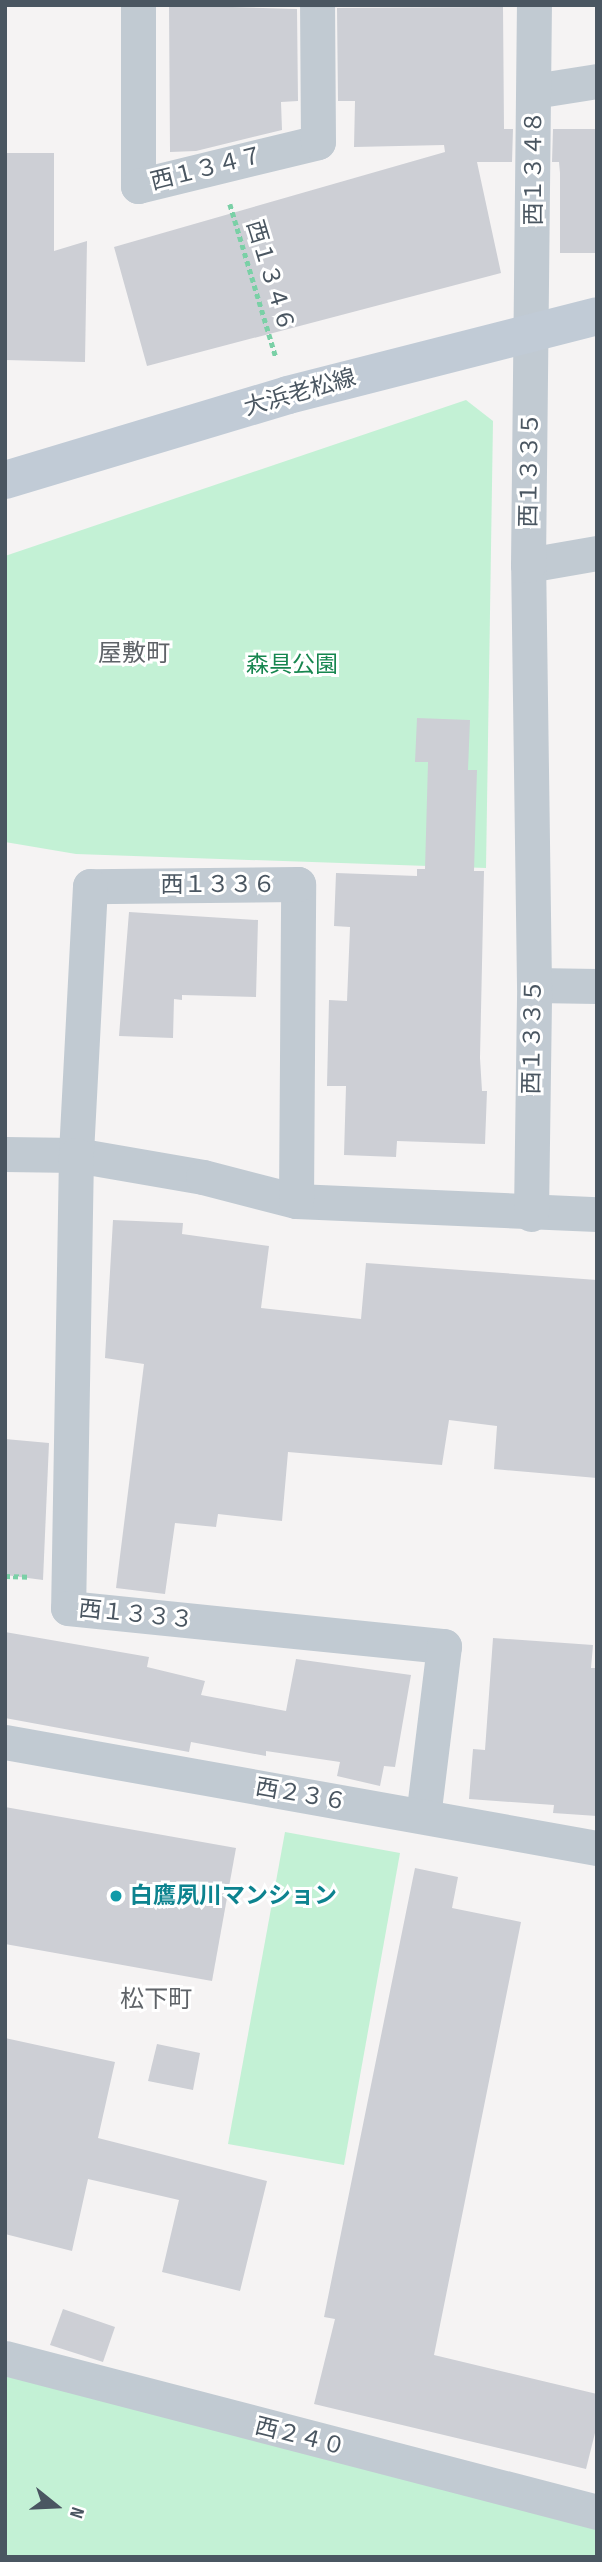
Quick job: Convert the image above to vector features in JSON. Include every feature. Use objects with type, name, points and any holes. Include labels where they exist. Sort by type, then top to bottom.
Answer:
[{"type":"street","name":"西１３４７","points":[[138,5],[138,186],[318,142],[317,5]]},
{"type":"street","name":"西１３４８","points":[[533,330],[534,5]]},
{"type":"street","points":[[534,91],[597,81]]},
{"type":"street","name":"大浜老松線","points":[[5,480],[288,395],[533,330],[597,316]]},
{"type":"street","name":"西１３３５","points":[[531,1214],[534,985],[528,565],[533,330]]},
{"type":"street","points":[[528,565],[597,553]]},
{"type":"street","name":"西１３３６","points":[[76,1155],[90,886],[298,884],[296,1201]]},
{"type":"street","points":[[534,985],[597,986]]},
{"type":"street","points":[[5,1154],[76,1155],[203,1177],[296,1201],[531,1214],[597,1214]]},
{"type":"street","name":"西１３３３","points":[[76,1155],[68,1608],[444,1646],[423,1816]]},
{"type":"street","name":"西２３６","points":[[5,1742],[597,1848]]},
{"type":"street","name":"西２４０","points":[[5,2358],[597,2512]]},
{"type":"path","name":"西１３４６","points":[[219,166],[288,395]]},
{"type":"green space","name":"森具公園","points":[[466,400],[493,421],[486,868],[76,854],[5,842],[5,556]]},
{"type":"green space","points":[[285,1832],[400,1853],[344,2165],[228,2144]]},
{"type":"green space","points":[[5,2363],[597,2523],[597,2557],[5,2557]]},
{"type":"building","points":[[169,5],[297,9],[298,101],[281,102],[282,130],[196,151],[170,152]]},
{"type":"building","points":[[503,7],[504,129],[513,129],[512,162],[477,162],[501,273],[147,366],[114,247],[445,152],[444,145],[354,147],[355,101],[338,101],[337,8]]},
{"type":"building","points":[[553,129],[597,129],[597,253],[560,253],[560,173],[559,162],[552,162]]},
{"type":"building","points":[[5,153],[54,153],[54,251],[87,241],[85,362],[5,360]]},
{"type":"building","points":[[417,718],[470,720],[468,770],[477,770],[474,871],[484,871],[480,1058],[482,1091],[487,1091],[485,1144],[397,1141],[396,1157],[344,1155],[346,1086],[327,1086],[329,1000],[347,1001],[350,927],[334,926],[336,873],[417,876],[417,869],[425,869],[428,762],[415,762]]},
{"type":"building","points":[[129,912],[258,920],[256,997],[182,995],[182,1000],[174,999],[173,1038],[119,1036]]},
{"type":"building","points":[[113,1220],[183,1223],[182,1234],[269,1246],[261,1308],[361,1319],[366,1263],[597,1280],[597,1478],[494,1469],[497,1426],[449,1420],[442,1465],[288,1452],[282,1521],[218,1514],[216,1527],[175,1523],[165,1594],[116,1588],[144,1364],[105,1358]]},
{"type":"building","points":[[5,1439],[49,1443],[43,1580],[5,1575]]},
{"type":"building","points":[[5,1632],[149,1657],[147,1667],[205,1681],[201,1695],[286,1711],[296,1659],[411,1675],[395,1767],[384,1766],[380,1786],[337,1776],[340,1762],[266,1751],[266,1756],[191,1742],[189,1752],[5,1718]]},
{"type":"building","points":[[493,1638],[593,1645],[591,1668],[597,1668],[597,1816],[553,1813],[554,1805],[469,1799],[473,1749],[485,1750]]},
{"type":"building","name":"白鷹夙川マンション","points":[[5,1807],[236,1848],[212,1981],[5,1944]]},
{"type":"building","points":[[415,1868],[458,1877],[452,1908],[521,1922],[434,2355],[597,2394],[597,2425],[586,2469],[314,2404],[335,2319],[324,2317]]},
{"type":"building","points":[[5,2038],[115,2062],[98,2138],[267,2181],[240,2291],[162,2272],[179,2200],[88,2179],[72,2251],[5,2234]]},
{"type":"building","points":[[157,2044],[200,2053],[193,2090],[148,2081]]},
{"type":"building","points":[[63,2309],[115,2327],[103,2362],[50,2345]]},
{"type":"place","name":"白鷹夙川マンション","points":[[116,1896]]},
{"type":"district","name":"屋敷町","points":[[134,654]]},
{"type":"district","name":"松下町","points":[[156,2000]]}]
